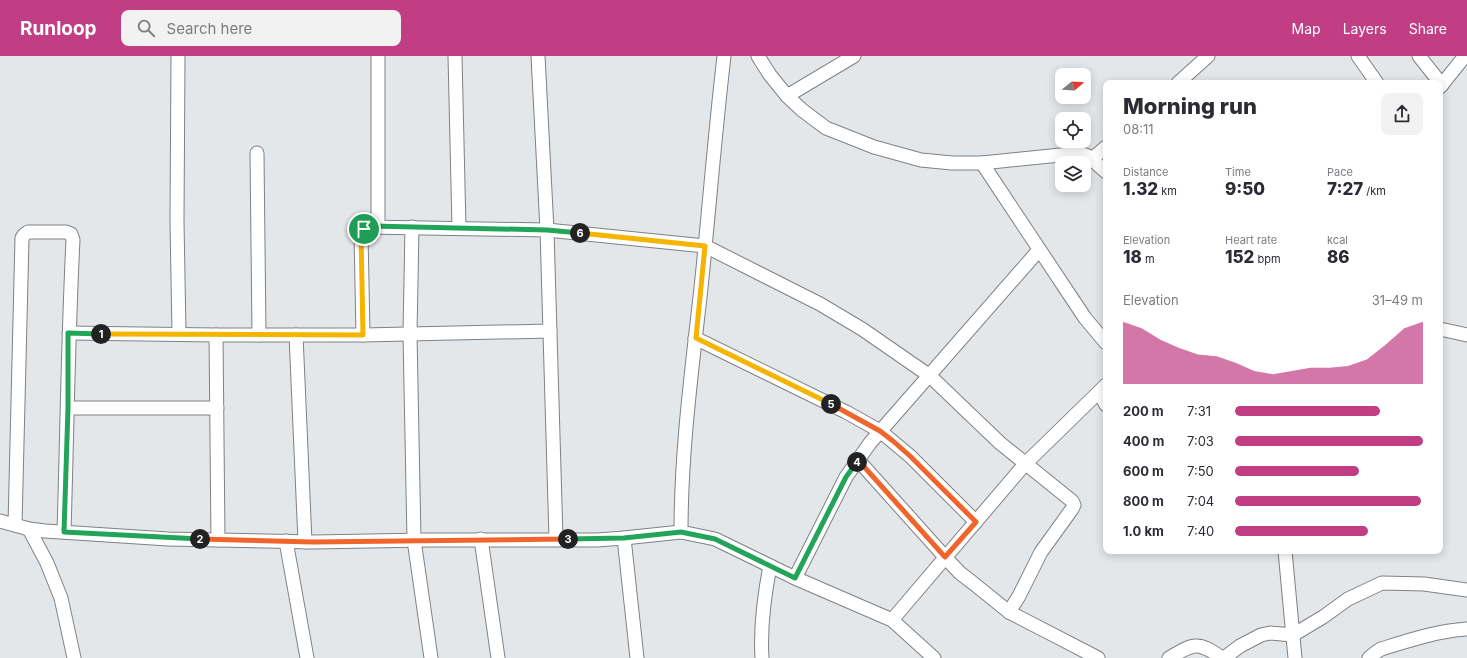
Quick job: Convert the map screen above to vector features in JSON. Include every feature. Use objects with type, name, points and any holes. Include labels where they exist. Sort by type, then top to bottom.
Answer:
[{"type":"street","points":[[178,56],[179,334]]},
{"type":"street","points":[[378,56],[378,226]]},
{"type":"street","points":[[456,56],[459,228]]},
{"type":"street","points":[[538,56],[547,230],[556,539]]},
{"type":"street","points":[[681,532],[681,498],[687,415],[724,56]]},
{"type":"street","points":[[758,56],[770,75],[787,96],[802,110],[826,128],[874,147],[921,160],[952,163],[982,163],[1074,153],[1084,154],[1103,169]]},
{"type":"street","points":[[787,96],[854,56]]},
{"type":"street","points":[[1181,80],[1208,56]]},
{"type":"street","points":[[1358,56],[1375,80]]},
{"type":"street","points":[[1419,56],[1437,80]]},
{"type":"street","points":[[1443,84],[1465,56]]},
{"type":"street","points":[[1092,159],[1103,150]]},
{"type":"street","points":[[257,153],[260,335]]},
{"type":"street","points":[[982,163],[1085,318],[1103,339]]},
{"type":"street","points":[[363,335],[361,233],[367,227],[547,230],[705,246],[820,304],[862,329],[930,376],[1000,443],[1074,504],[1063,524],[1041,552],[1019,596],[1009,612]]},
{"type":"street","points":[[412,227],[410,334],[414,540],[431,658]]},
{"type":"street","points":[[15,525],[22,238],[26,233],[70,232],[72,236],[68,333],[68,408],[64,532]]},
{"type":"street","points":[[795,578],[846,477],[858,460],[880,431],[930,376],[1039,250]]},
{"type":"street","points":[[1443,330],[1467,335]]},
{"type":"street","points":[[68,333],[363,335],[550,331]]},
{"type":"street","points":[[216,335],[218,540]]},
{"type":"street","points":[[296,335],[304,542]]},
{"type":"street","points":[[696,338],[846,412],[880,431],[910,456],[976,522]]},
{"type":"street","points":[[892,620],[1025,464],[1102,389]]},
{"type":"street","points":[[68,408],[217,408]]},
{"type":"street","points":[[858,460],[960,573],[1009,612],[1098,658]]},
{"type":"street","points":[[0,520],[29,529],[64,532],[168,539],[304,542],[481,539],[597,540],[681,532],[715,539],[795,578],[892,620],[934,658]]},
{"type":"street","points":[[29,529],[47,562],[61,598],[74,658]]},
{"type":"street","points":[[624,538],[637,658]]},
{"type":"street","points":[[481,539],[498,658]]},
{"type":"street","points":[[286,541],[307,658]]},
{"type":"street","points":[[1285,554],[1295,658]]},
{"type":"street","points":[[762,658],[762,622],[765,592],[770,566]]},
{"type":"street","points":[[1169,658],[1186,648],[1202,646],[1222,658],[1240,646],[1262,635],[1270,633],[1292,635],[1323,617],[1348,599],[1382,583],[1424,584],[1467,590]]},
{"type":"street","points":[[1369,658],[1375,652],[1427,635],[1467,629]]},
{"type":"route","points":[[372,226],[547,230],[705,246],[696,338],[846,412],[880,431],[910,456],[976,522],[945,557],[858,460],[846,477],[795,578],[715,539],[681,532],[597,540],[556,539],[313,542],[168,539],[64,532],[68,408],[68,333],[363,335],[361,233],[364,229],[372,226]]}]
